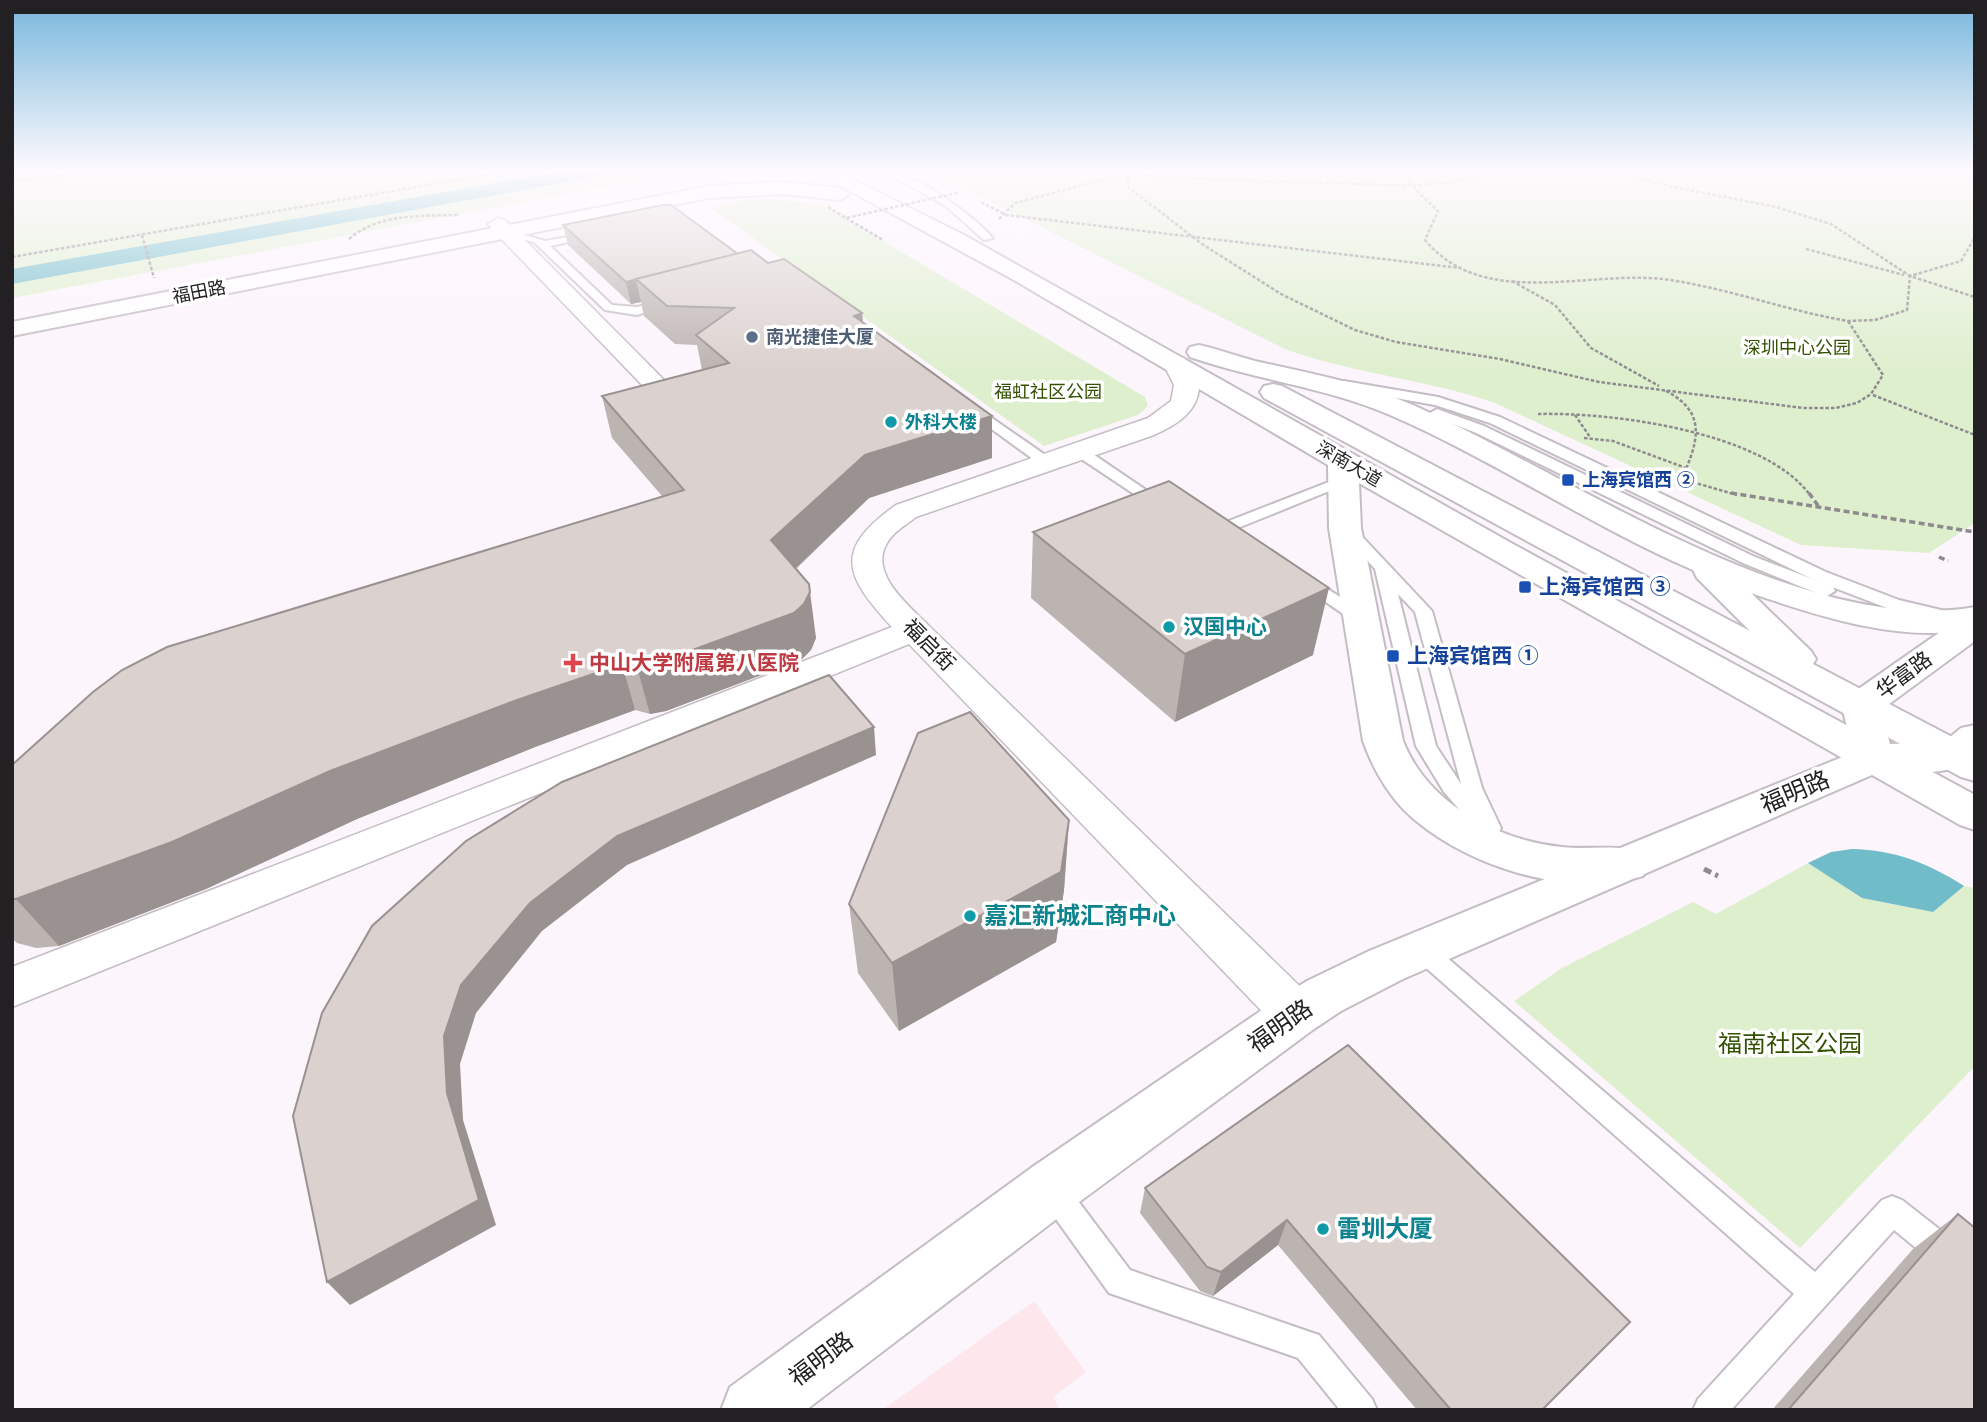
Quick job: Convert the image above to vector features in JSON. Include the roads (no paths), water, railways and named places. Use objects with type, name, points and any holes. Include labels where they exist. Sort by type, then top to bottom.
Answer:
[{"type":"main road","name":"福田路","points":[[12,318],[446,238]]},
{"type":"main road","name":"福田路","points":[[12,329],[452,238]]},
{"type":"main road","name":"深南大道","points":[[990,238],[1187,357],[1861,706]]},
{"type":"main road","name":"深南大道","points":[[1187,357],[1343,471],[1975,814]]},
{"type":"main road","points":[[1187,357],[1350,390],[1405,412],[1686,553],[1753,582],[1831,607],[1906,621],[1971,621]]},
{"type":"main road","points":[[1343,471],[1345,528],[1383,741],[1395,771],[1425,804],[1459,830],[1493,848],[1527,858],[1580,867],[1628,864]]},
{"type":"main road","points":[[1686,553],[1708,570],[1822,680],[1861,706],[1968,754]]},
{"type":"main road","name":"华富路","points":[[1874,758],[1861,706],[1971,621]]},
{"type":"main road","points":[[1874,758],[1968,754]]},
{"type":"main road","name":"福明路","points":[[753,1410],[1051,1188],[1296,1014],[1353,981],[1874,758]]},
{"type":"street","points":[[512,238],[678,408]]},
{"type":"street","name":"福启街","points":[[1187,357],[1184,374],[1188,388],[1185,400],[1175,411],[1154,425],[906,511],[890,521],[870,540],[865,551],[870,576],[879,592],[914,630],[1296,1014]]},
{"type":"street","points":[[12,987],[914,630]]},
{"type":"lane","points":[[533,238],[543,244],[609,308],[637,311],[675,302]]},
{"type":"lane","points":[[543,244],[570,238]]},
{"type":"lane","points":[[1321,382],[1418,397],[1473,411],[1820,576],[1893,604],[1971,621]]},
{"type":"lane","points":[[1350,390],[1415,406],[1459,421],[1749,560],[1801,582],[1892,610],[1971,621]]},
{"type":"lane","points":[[960,399],[1045,462]]},
{"type":"lane","points":[[1079,451],[1148,499],[1174,510]]},
{"type":"lane","points":[[1249,542],[1220,525],[1343,471]]},
{"type":"lane","points":[[1345,528],[1423,611],[1472,788],[1490,828]]},
{"type":"lane","points":[[1382,568],[1426,746],[1451,787],[1490,828],[1527,858]]},
{"type":"lane","points":[[1294,573],[1361,618]]},
{"type":"lane","points":[[1423,951],[1816,1293]]},
{"type":"lane","points":[[1051,1188],[1120,1282],[1308,1346],[1362,1410]]},
{"type":"lane","points":[[1709,1410],[1892,1210],[1975,1276]]},
{"type":"water","points":[[184,238],[260,238],[12,284],[12,269]]},
{"type":"water","points":[[1852,849],[1883,852],[1911,859],[1964,886],[1933,912],[1862,898],[1808,863],[1831,852]]},
{"type":"place","name":"南光捷佳大厦","points":[[752,337]]},
{"type":"place","name":"外科大楼","points":[[891,422]]},
{"type":"place","name":"上海宾馆西 ②","points":[[1568,480]]},
{"type":"place","name":"上海宾馆西 ③","points":[[1525,587]]},
{"type":"place","name":"汉国中心","points":[[1169,627]]},
{"type":"place","name":"上海宾馆西 ①","points":[[1393,656]]},
{"type":"place","name":"中山大学附属第八医院","points":[[573,663]]},
{"type":"place","name":"嘉汇新城汇商中心","points":[[970,916]]},
{"type":"place","name":"雷圳大厦","points":[[1323,1229]]},
{"type":"park label","name":"深圳中心公园","points":[[1797,348]]},
{"type":"park label","name":"福虹社区公园","points":[[1048,392]]},
{"type":"park label","name":"福南社区公园","points":[[1790,1044]]}]
